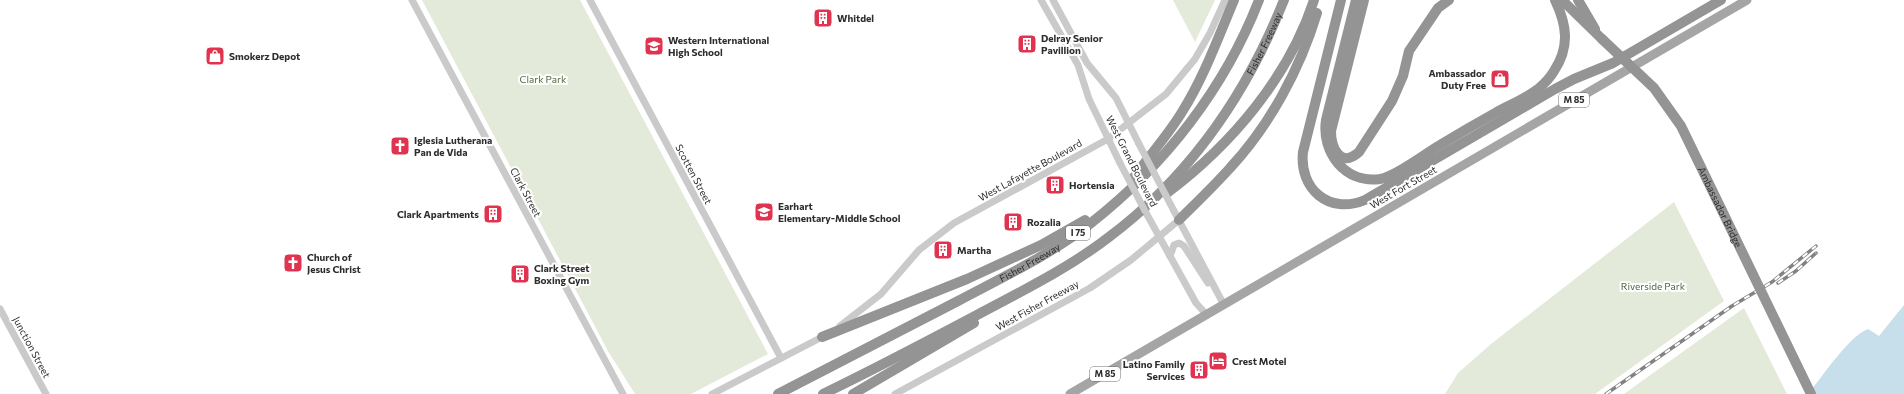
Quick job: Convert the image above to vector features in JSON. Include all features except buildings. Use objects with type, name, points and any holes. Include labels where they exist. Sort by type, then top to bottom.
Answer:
[{"type":"highway","points":[[822,337],[967,279],[1012,259],[1041,245],[1115,203],[1170,130],[1189,101],[1204,72],[1234,0]]},
{"type":"highway","points":[[1265,45],[1279,0]]},
{"type":"highway","name":"Fisher Freeway","points":[[823,394],[1013,296],[1088,253],[1132,219],[1171,181],[1207,139],[1238,94],[1265,45],[1284,0]]},
{"type":"highway","points":[[1132,219],[1198,168],[1256,106],[1290,57],[1303,31],[1314,0]]},
{"type":"highway","points":[[1176,215],[1231,167],[1258,134],[1296,68],[1310,35],[1320,0]]},
{"type":"highway","points":[[1341,0],[1303,152],[1302,165],[1306,179],[1319,196],[1334,203],[1348,205],[1365,200],[1555,89],[1574,79],[1613,64],[1717,3]]},
{"type":"highway","points":[[1356,0],[1331,131],[1334,150],[1338,154],[1345,157],[1352,156],[1358,152],[1386,112],[1403,76],[1409,51],[1438,8],[1449,0]]},
{"type":"highway","points":[[1364,0],[1348,45],[1326,120],[1326,143],[1333,158],[1346,171],[1360,177],[1381,178],[1421,158],[1488,117],[1531,94],[1545,83],[1560,59],[1565,40],[1564,19],[1555,0]]},
{"type":"highway","points":[[1562,0],[1602,39]]},
{"type":"highway","points":[[1578,0],[1602,39]]},
{"type":"highway","name":"Fisher Freeway","points":[[778,394],[1037,259],[1079,232],[1115,203],[1161,157],[1202,107],[1231,59],[1258,1]]},
{"type":"highway","name":"Ambassador Bridge","points":[[1602,39],[1654,88],[1681,126],[1811,394]]},
{"type":"highway","points":[[853,394],[961,332],[1013,296]]},
{"type":"main road","name":"West Fort Street","points":[[1070,394],[1747,0]]},
{"type":"street","name":"Clark Street","points":[[412,0],[623,394]]},
{"type":"street","name":"Scotten Street","points":[[590,0],[781,358]]},
{"type":"street","name":"West Grand Boulevard","points":[[1041,0],[1078,66],[1089,99],[1120,163],[1196,303],[1206,314]]},
{"type":"street","name":"West Grand Boulevard","points":[[1053,0],[1086,63],[1116,98],[1128,124],[1224,305]]},
{"type":"street","name":"West Lafayette Boulevard","points":[[822,337],[856,315],[881,294],[919,250],[954,222],[1108,139],[1166,94],[1181,78],[1203,46],[1225,0]]},
{"type":"street","points":[[1049,13],[1057,8]]},
{"type":"street","name":"West Fisher Freeway","points":[[895,394],[1090,288],[1159,237],[1176,215]]},
{"type":"street","points":[[1170,256],[1174,245],[1180,243],[1184,246],[1202,276],[1215,290]]},
{"type":"street","name":"Junction Street","points":[[0,309],[46,394]]},
{"type":"street","points":[[712,394],[822,337]]},
{"type":"green space","name":"Clark Park","points":[[422,0],[580,0],[768,354],[691,394],[635,394],[608,351]]},
{"type":"green space","points":[[1173,0],[1215,0],[1195,42]]},
{"type":"green space","name":"Riverside Park","points":[[1674,202],[1724,301],[1595,394],[1445,394],[1458,373],[1491,344]]},
{"type":"green space","points":[[1744,308],[1787,394],[1624,394],[1628,391]]},
{"type":"water","points":[[1904,305],[1904,394],[1808,394],[1836,357],[1853,340],[1868,329],[1879,336]]},
{"type":"railway","points":[[1606,394],[1732,306],[1772,282],[1816,246]]},
{"type":"railway","points":[[1778,283],[1796,271],[1816,253]]},
{"type":"place","name":"Whitdel","points":[[823,18]]},
{"type":"place","name":"Delray Senior Pavillion","points":[[1027,44]]},
{"type":"place","name":"Western International High School","points":[[654,46]]},
{"type":"place","name":"Smokerz Depot","points":[[215,56]]},
{"type":"place","name":"Ambassador Duty Free","points":[[1500,79]]},
{"type":"place","name":"Iglesia Lutherana Pan de Vida","points":[[400,146]]},
{"type":"place","name":"Hortensia","points":[[1055,185]]},
{"type":"place","name":"Earhart Elementary-Middle School","points":[[764,212]]},
{"type":"place","name":"Clark Apartments","points":[[493,214]]},
{"type":"place","name":"Rozalia","points":[[1013,222]]},
{"type":"place","name":"Martha","points":[[943,250]]},
{"type":"place","name":"Church of Jesus Christ","points":[[293,263]]},
{"type":"place","name":"Clark Street Boxing Gym","points":[[520,274]]},
{"type":"place","name":"Crest Motel","points":[[1218,361]]},
{"type":"place","name":"Latino Family Services","points":[[1199,370]]}]
